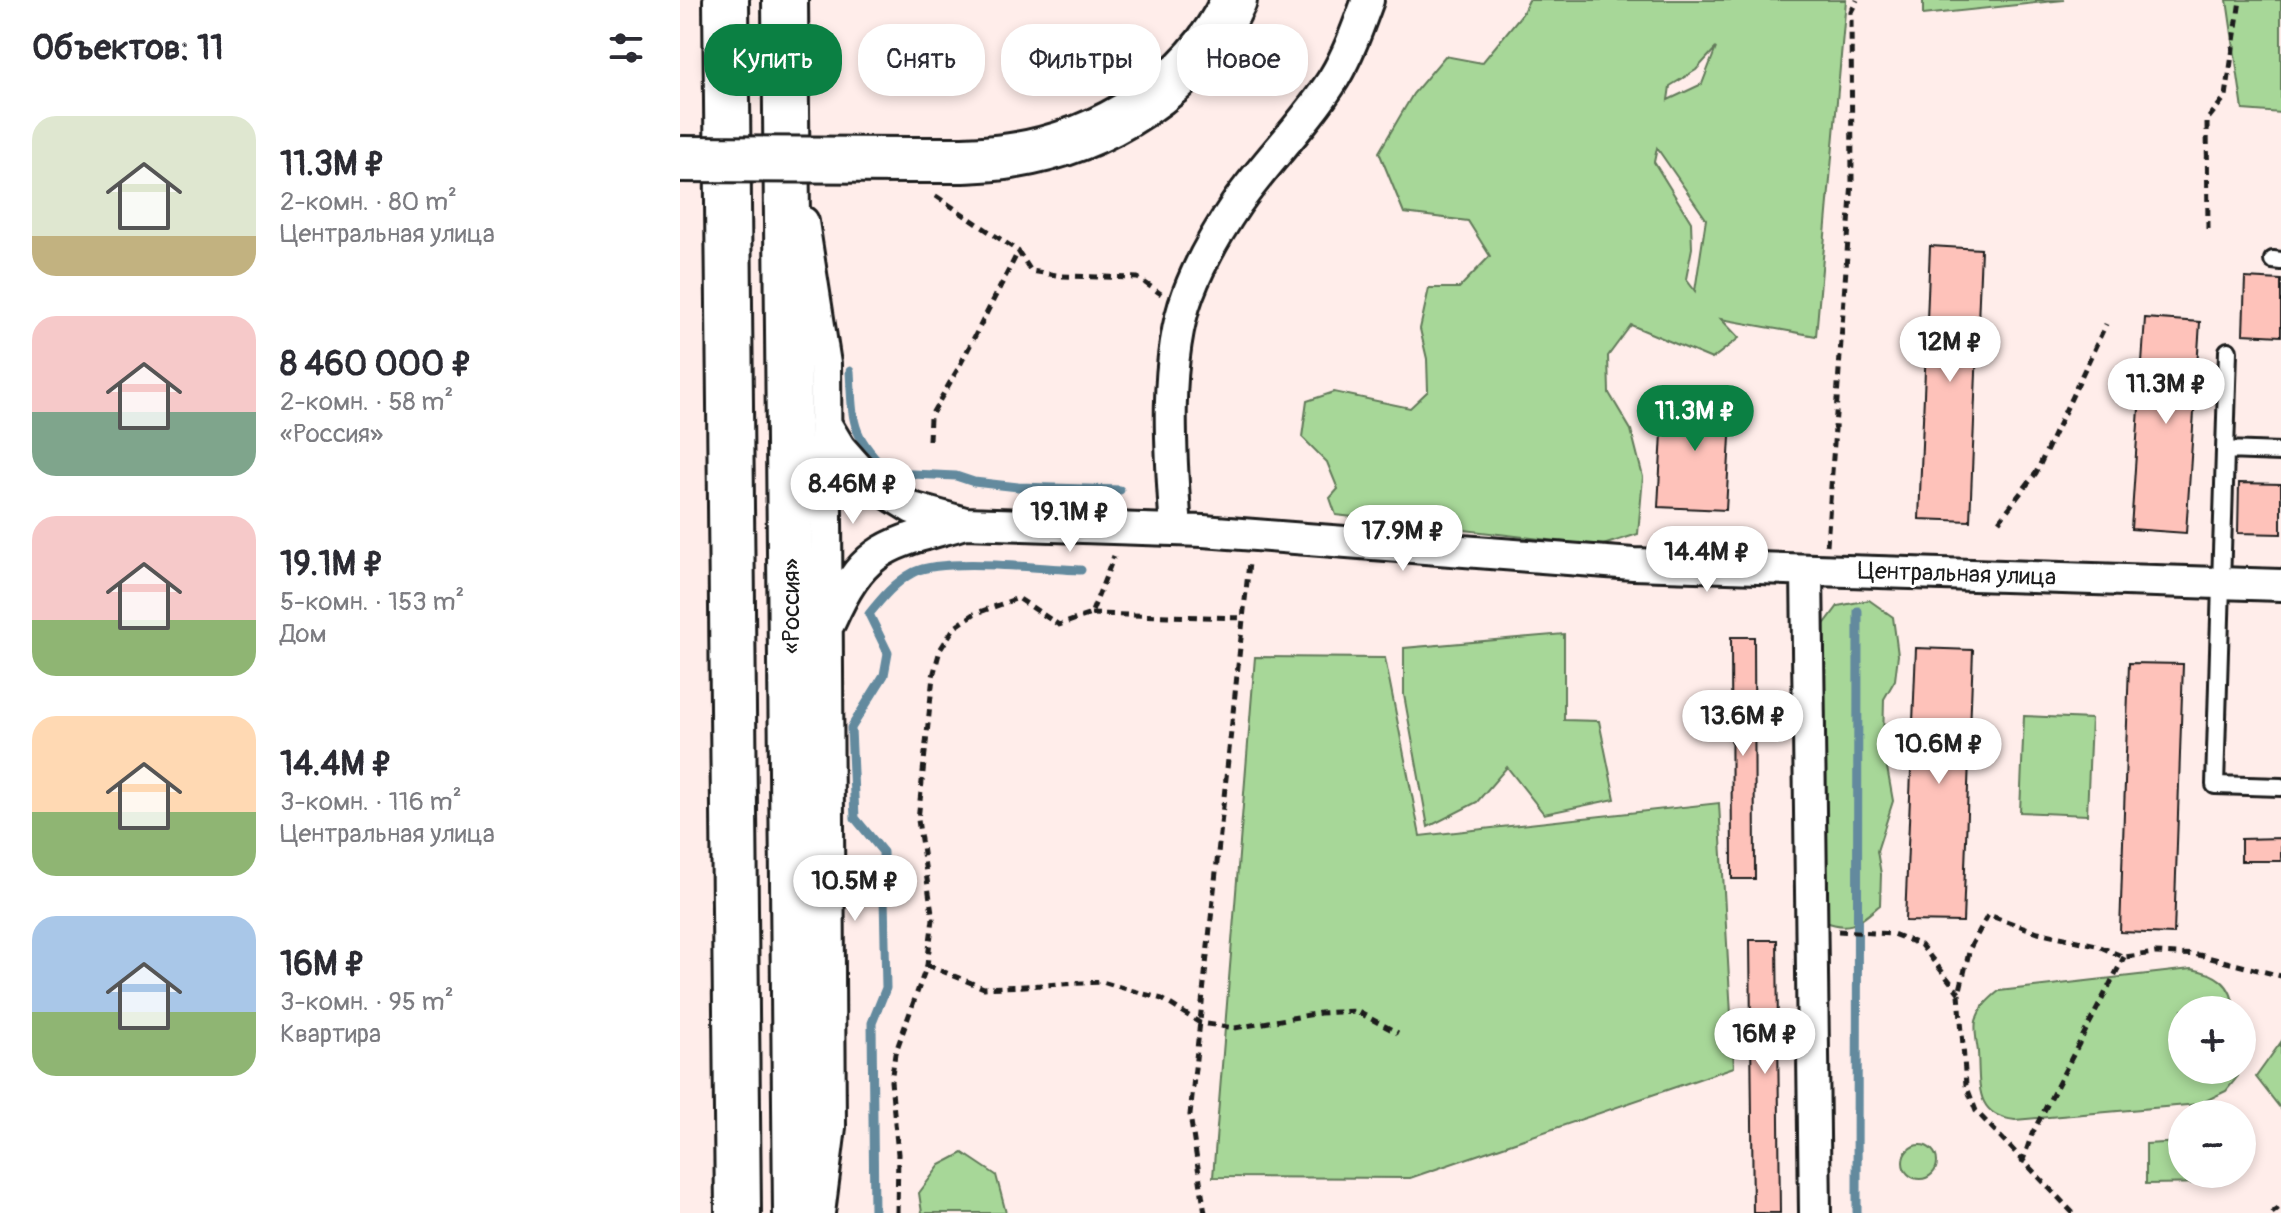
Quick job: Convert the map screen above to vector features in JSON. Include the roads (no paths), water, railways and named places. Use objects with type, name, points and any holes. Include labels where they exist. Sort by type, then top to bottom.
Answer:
[{"type":"main road","points":[[726,0],[738,1213]]},
{"type":"main road","name":"«Россия»","points":[[785,0],[796,1213]]},
{"type":"main road","points":[[680,159],[923,177],[1070,141],[1099,129],[1140,105],[1177,77],[1214,36],[1234,0]]},
{"type":"street","points":[[1176,530],[1170,445],[1176,349],[1183,309],[1212,243],[1238,202],[1333,78],[1353,40],[1368,0]]},
{"type":"street","points":[[786,109],[825,364],[830,1127],[819,1213]]},
{"type":"street","points":[[825,423],[840,448],[870,482],[912,508],[965,523]]},
{"type":"street","points":[[827,630],[853,578],[889,545],[965,523]]},
{"type":"street","name":"Центральная улица","points":[[965,523],[1176,530],[1633,564],[2281,585]]},
{"type":"street","points":[[1815,1213],[1811,929],[1816,570]]},
{"type":"lane","points":[[2228,351],[2215,785],[2281,787]]},
{"type":"lane","points":[[2225,450],[2281,452]]},
{"type":"waterway","points":[[850,371],[856,427],[867,448],[890,473],[956,476],[974,482],[1018,487],[1120,490]]},
{"type":"waterway","points":[[874,1213],[872,1023],[886,988],[883,852],[855,818],[851,728],[884,675],[888,653],[869,614],[901,581],[914,572],[928,568],[995,565],[1081,570]]},
{"type":"waterway","points":[[1857,1212],[1858,611]]}]
